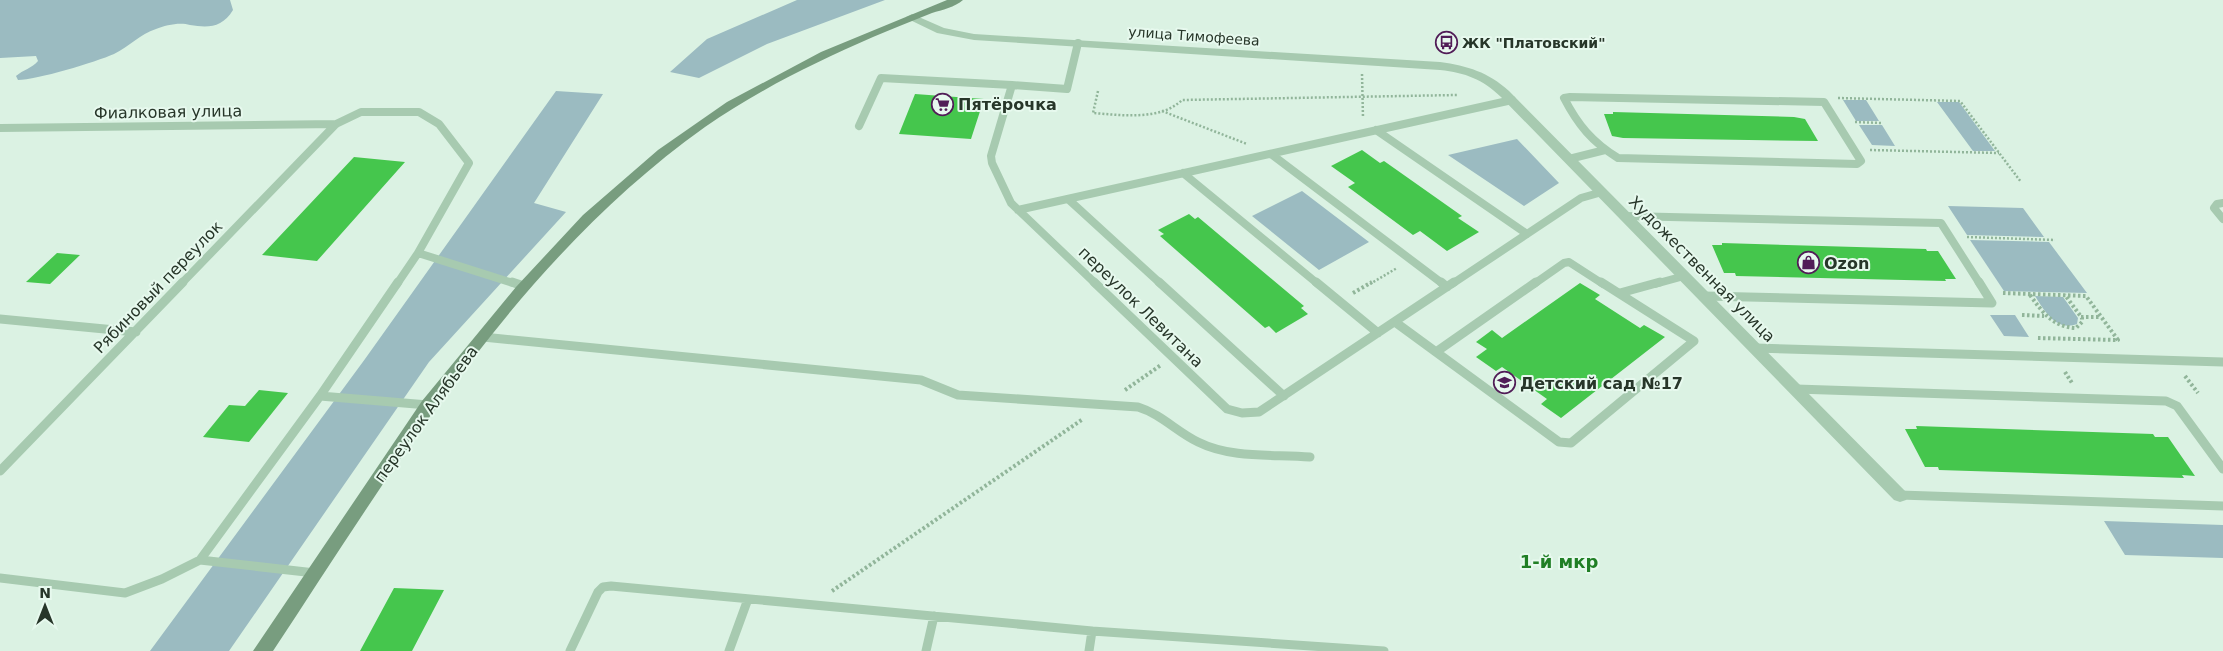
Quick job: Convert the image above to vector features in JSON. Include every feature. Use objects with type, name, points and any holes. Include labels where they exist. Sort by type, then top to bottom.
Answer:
[{"type":"main road","name":"переулок Алябьева","points":[[262,651],[428,405],[524,286],[613,194],[660,155],[743,98],[820,56],[957,0]]},
{"type":"street","name":"улица Тимофеева","points":[[912,17],[932,27],[955,34],[1078,44],[1440,66],[1477,72]]},
{"type":"street","name":"Художественная улица","points":[[1477,72],[1487,77],[1512,100],[1900,495]]},
{"type":"lane","points":[[859,126],[881,78],[1067,89],[1078,44]]},
{"type":"lane","points":[[1011,203],[991,160],[1012,85]]},
{"type":"lane","points":[[1564,98],[1824,102],[1861,163],[1618,158],[1605,150],[1579,126],[1564,98]]},
{"type":"lane","points":[[1018,210],[1512,100]]},
{"type":"lane","points":[[0,578],[125,593],[162,580],[200,560],[320,396],[418,253],[469,163],[439,124],[419,112],[361,112],[336,124]]},
{"type":"lane","name":"Фиалковая улица","points":[[0,128],[336,124]]},
{"type":"lane","name":"Рябиновый переулок","points":[[0,471],[336,124]]},
{"type":"lane","points":[[1376,130],[1527,234]]},
{"type":"lane","points":[[1569,159],[1605,150]]},
{"type":"lane","points":[[1271,154],[1448,287]]},
{"type":"lane","points":[[1183,173],[1378,333]]},
{"type":"lane","points":[[1068,199],[1284,396],[1581,198],[1602,192]]},
{"type":"lane","name":"переулок Левитана","points":[[1011,203],[1226,409],[1242,413],[1259,412],[1284,396]]},
{"type":"lane","points":[[2223,203],[2217,204],[2214,208],[2223,219]]},
{"type":"lane","points":[[1625,216],[1940,223],[1951,237],[1992,303],[1704,296]]},
{"type":"lane","points":[[418,253],[524,286]]},
{"type":"lane","points":[[1395,322],[1436,352],[1559,442],[1564,444],[1571,443],[1694,344],[1692,338],[1574,264],[1564,263],[1436,352]]},
{"type":"lane","points":[[1620,293],[1684,276]]},
{"type":"lane","points":[[0,319],[136,332]]},
{"type":"lane","points":[[483,337],[921,380],[958,395],[1138,406],[1152,410],[1183,434],[1208,447],[1232,451],[1310,456]]},
{"type":"lane","points":[[1756,348],[2223,362]]},
{"type":"lane","points":[[1796,389],[2166,400],[2177,406],[2223,469]]},
{"type":"lane","points":[[320,396],[428,405]]},
{"type":"lane","points":[[1900,495],[2223,506]]},
{"type":"lane","points":[[200,560],[315,573]]},
{"type":"lane","points":[[570,651],[598,592],[603,587],[612,586],[1092,631],[1284,647],[1384,651]]},
{"type":"lane","points":[[729,651],[748,599]]},
{"type":"lane","points":[[926,651],[934,616]]},
{"type":"lane","points":[[1089,651],[1092,631]]},
{"type":"path","points":[[1362,61],[1363,133]]},
{"type":"path","points":[[1098,91],[1093,113],[1135,114],[1162,111],[1179,104],[1182,100],[1458,95]]},
{"type":"path","points":[[1824,102],[1832,98],[1960,101],[2021,182]]},
{"type":"path","points":[[1162,111],[1271,154]]},
{"type":"path","points":[[1837,122],[1881,123]]},
{"type":"path","points":[[1876,150],[2000,153]]},
{"type":"path","points":[[1951,237],[2055,240]]},
{"type":"path","points":[[1339,301],[1412,260]]},
{"type":"path","points":[[1987,293],[2086,296],[2118,340],[2037,338]]},
{"type":"path","points":[[2030,294],[2045,316],[2057,325],[2070,328],[2080,326],[2082,322],[2081,317],[2065,295]]},
{"type":"path","points":[[2022,315],[2045,316]]},
{"type":"path","points":[[2081,317],[2102,317]]},
{"type":"path","points":[[811,605],[1173,358]]},
{"type":"path","points":[[2063,368],[2076,389]]},
{"type":"path","points":[[2182,372],[2198,393]]},
{"type":"shaded area","points":[[0,0],[230,0],[233,10],[224,20],[214,25],[173,24],[164,26],[150,31],[114,54],[52,74],[18,80],[16,76],[38,61],[36,56],[0,58]]},
{"type":"shaded area","points":[[797,0],[885,0],[767,44],[699,78],[670,72],[707,39]]},
{"type":"shaded area","points":[[556,91],[603,94],[534,203],[566,212],[429,362],[229,651],[150,651],[365,359]]},
{"type":"shaded area","points":[[1843,100],[1866,100],[1879,121],[1856,121]]},
{"type":"shaded area","points":[[1937,102],[1959,102],[1995,151],[1973,151]]},
{"type":"shaded area","points":[[1859,125],[1882,125],[1895,146],[1872,145]]},
{"type":"shaded area","points":[[1517,139],[1559,183],[1524,206],[1448,155]]},
{"type":"shaded area","points":[[1302,191],[1369,242],[1319,270],[1252,216]]},
{"type":"shaded area","points":[[1948,206],[2023,208],[2044,237],[1967,235]]},
{"type":"shaded area","points":[[1970,240],[2049,242],[2087,293],[2004,291]]},
{"type":"shaded area","points":[[2035,296],[2063,297],[2078,318],[2077,324],[2070,326],[2057,322],[2047,313]]},
{"type":"shaded area","points":[[1990,315],[2015,315],[2029,337],[2004,336]]},
{"type":"shaded area","points":[[2104,521],[2223,525],[2223,558],[2125,555]]},
{"type":"building","points":[[915,94],[984,99],[971,139],[899,134]]},
{"type":"building","points":[[1613,112],[1794,117],[1805,119],[1818,141],[1623,138],[1612,136],[1604,114],[1613,114]]},
{"type":"building","points":[[1362,150],[1380,163],[1384,161],[1462,216],[1458,218],[1479,232],[1447,251],[1420,231],[1413,235],[1348,187],[1355,183],[1331,166]]},
{"type":"building","points":[[354,157],[405,162],[317,261],[262,255]]},
{"type":"building","points":[[1189,214],[1195,219],[1198,217],[1304,306],[1301,308],[1308,314],[1276,333],[1269,326],[1265,328],[1160,236],[1164,234],[1158,230]]},
{"type":"building","points":[[1722,243],[1926,249],[1927,251],[1938,251],[1956,279],[1945,279],[1946,281],[1736,276],[1735,273],[1724,273],[1712,245],[1722,245]]},
{"type":"building","points":[[57,253],[80,255],[50,284],[26,282]]},
{"type":"building","points":[[1580,283],[1600,295],[1595,299],[1640,328],[1644,325],[1665,337],[1561,418],[1541,404],[1547,399],[1502,367],[1496,371],[1476,357],[1487,349],[1476,342],[1492,330],[1502,338]]},
{"type":"building","points":[[259,390],[288,393],[249,442],[203,437],[229,405],[245,406]]},
{"type":"building","points":[[1916,426],[2153,434],[2155,437],[2168,437],[2195,476],[2182,475],[2184,478],[1939,470],[1938,467],[1925,467],[1905,429],[1917,429]]},
{"type":"building","points":[[394,588],[444,590],[412,651],[360,651]]},
{"type":"place","name":"ЖК \"Платовский\"","points":[[1446,43]]},
{"type":"place","name":"Пятёрочка","points":[[942,104]]},
{"type":"place","name":"Ozon","points":[[1808,263]]},
{"type":"place","name":"Детский сад №17","points":[[1504,383]]},
{"type":"district","name":"1-й мкр","points":[[1559,561]]}]
